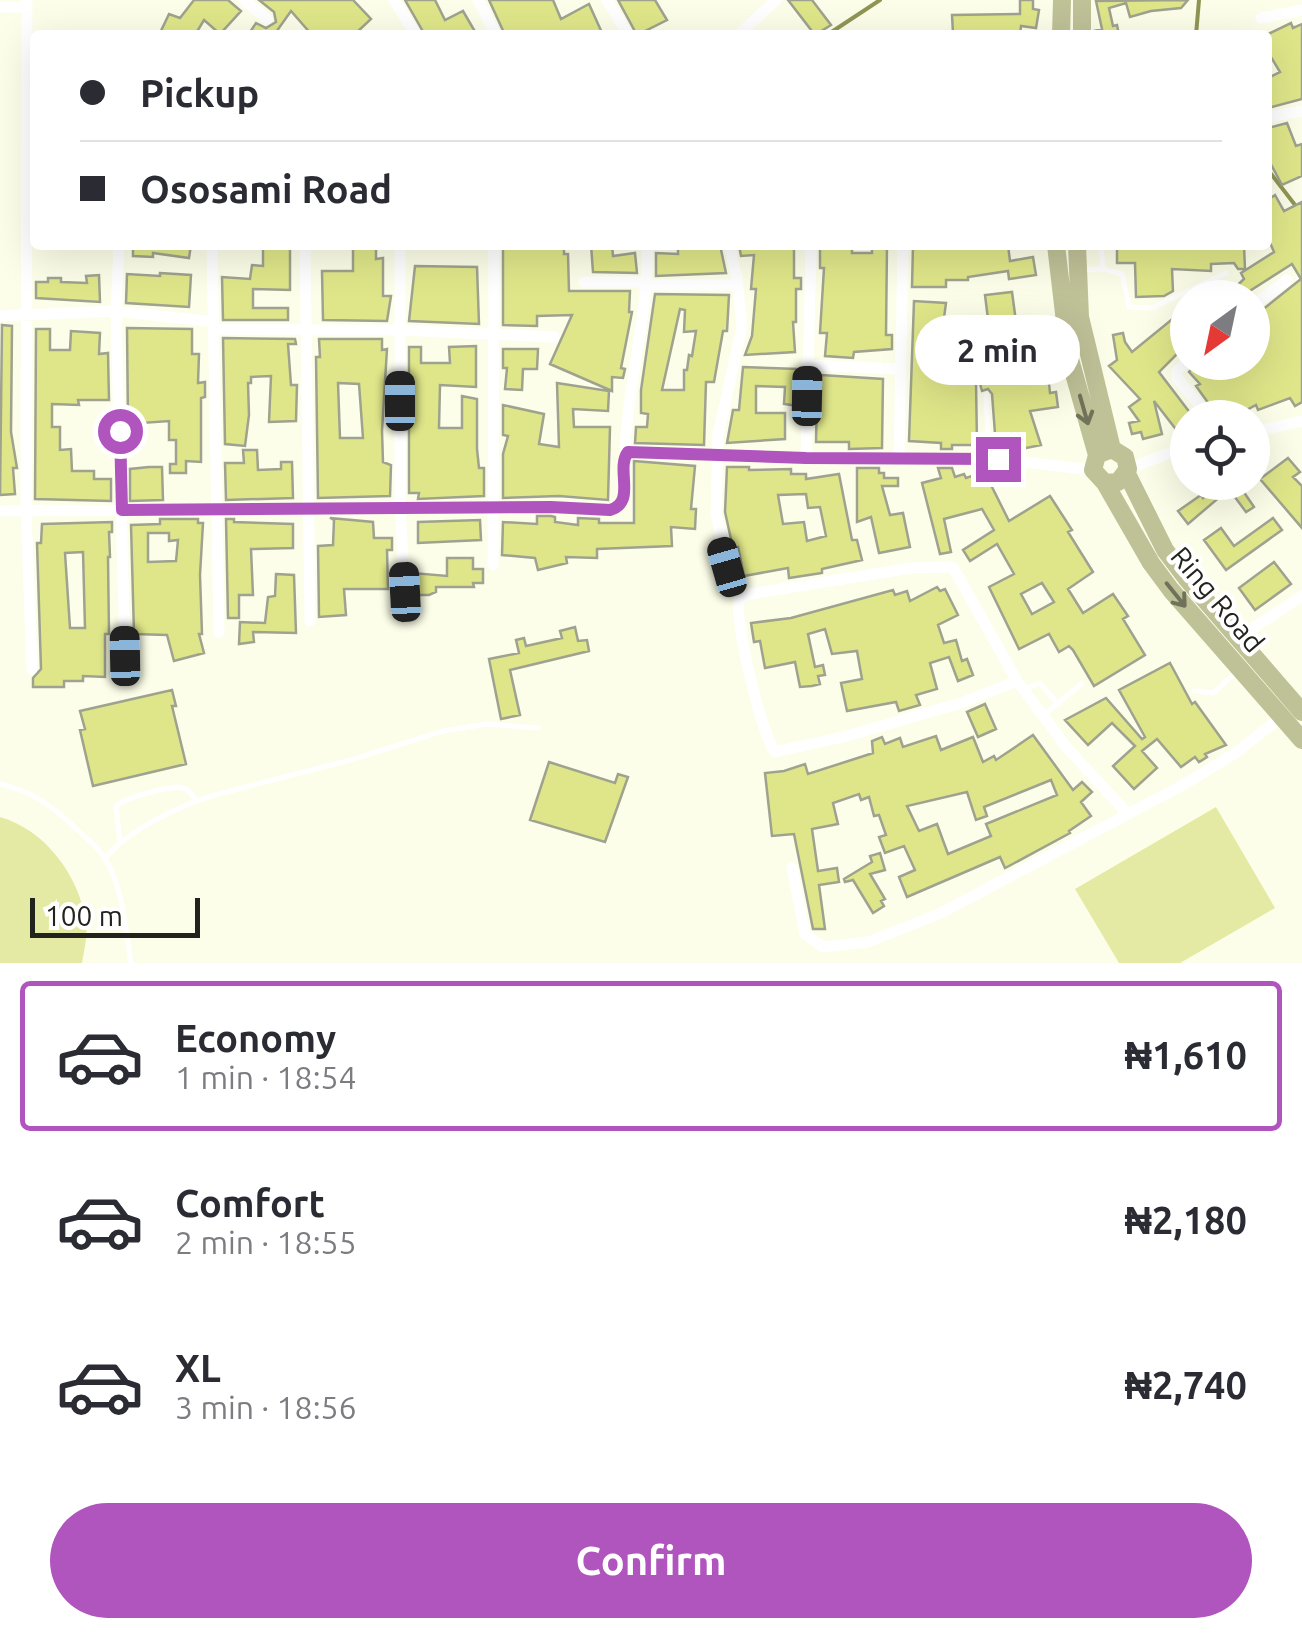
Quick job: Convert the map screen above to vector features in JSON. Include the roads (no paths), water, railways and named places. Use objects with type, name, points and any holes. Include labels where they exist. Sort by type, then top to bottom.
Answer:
[{"type":"main road","points":[[1061,30],[1062,0]]},
{"type":"main road","points":[[1082,0],[1082,30]]},
{"type":"main road","name":"Ring Road","points":[[1057,250],[1069,356],[1152,563],[1302,740]]},
{"type":"main road","name":"Ring Road","points":[[1077,250],[1080,317],[1110,464],[1165,550],[1302,712]]},
{"type":"street","points":[[244,0],[267,19]]},
{"type":"street","points":[[394,0],[413,30]]},
{"type":"street","points":[[478,0],[493,30]]},
{"type":"street","points":[[607,0],[625,30]]},
{"type":"street","points":[[743,30],[776,0]]},
{"type":"street","points":[[0,7],[27,3],[30,144],[25,315],[26,511],[32,669]]},
{"type":"street","points":[[1261,18],[1302,10]]},
{"type":"street","points":[[1272,116],[1302,111]]},
{"type":"street","points":[[119,250],[116,311],[125,656]]},
{"type":"street","points":[[212,250],[219,632]]},
{"type":"street","points":[[305,250],[310,621]]},
{"type":"street","points":[[400,250],[400,508],[405,592]]},
{"type":"street","points":[[494,250],[494,565]]},
{"type":"street","points":[[0,511],[618,508],[624,499],[627,420],[648,284],[648,250]]},
{"type":"street","points":[[727,567],[716,514],[717,456],[721,413],[742,327],[729,250]]},
{"type":"street","points":[[806,458],[811,250]]},
{"type":"street","points":[[898,457],[904,250]]},
{"type":"street","points":[[1270,293],[1287,280]]},
{"type":"street","points":[[584,282],[738,285]]},
{"type":"street","points":[[0,316],[116,311],[215,326],[554,336]]},
{"type":"street","points":[[807,364],[900,368]]},
{"type":"street","points":[[1179,380],[1195,400]]},
{"type":"street","points":[[1270,428],[1302,420]]},
{"type":"street","points":[[625,454],[989,459],[1066,466],[1110,464],[1170,450]]},
{"type":"street","points":[[1021,685],[852,735],[775,752],[768,740],[748,666],[738,618],[739,600],[750,594],[893,571],[953,567],[1021,685],[1068,749],[1126,813]]},
{"type":"street","points":[[1238,638],[1302,596]]},
{"type":"street","points":[[792,868],[805,934],[824,947],[900,932],[1183,785],[1234,754],[1283,716]]},
{"type":"lane","points":[[1101,250],[1103,269]]},
{"type":"lane","points":[[1077,271],[1103,269],[1122,274],[1129,307],[1152,308],[1226,273]]},
{"type":"lane","points":[[986,395],[989,459]]},
{"type":"lane","points":[[1194,692],[1213,693],[1240,669]]},
{"type":"lane","points":[[1021,685],[1040,683],[1058,704]]},
{"type":"lane","points":[[1043,715],[1081,684]]},
{"type":"lane","points":[[104,858],[120,843],[196,801],[443,731],[487,724],[538,728]]},
{"type":"lane","points":[[0,784],[25,790],[48,803],[104,858],[122,909],[131,963]]},
{"type":"lane","points":[[120,843],[114,814],[124,799],[180,787],[196,801]]},
{"type":"waterway","points":[[835,30],[880,0]]},
{"type":"waterway","points":[[1196,30],[1199,0]]},
{"type":"waterway","points":[[1272,175],[1302,214]]}]
